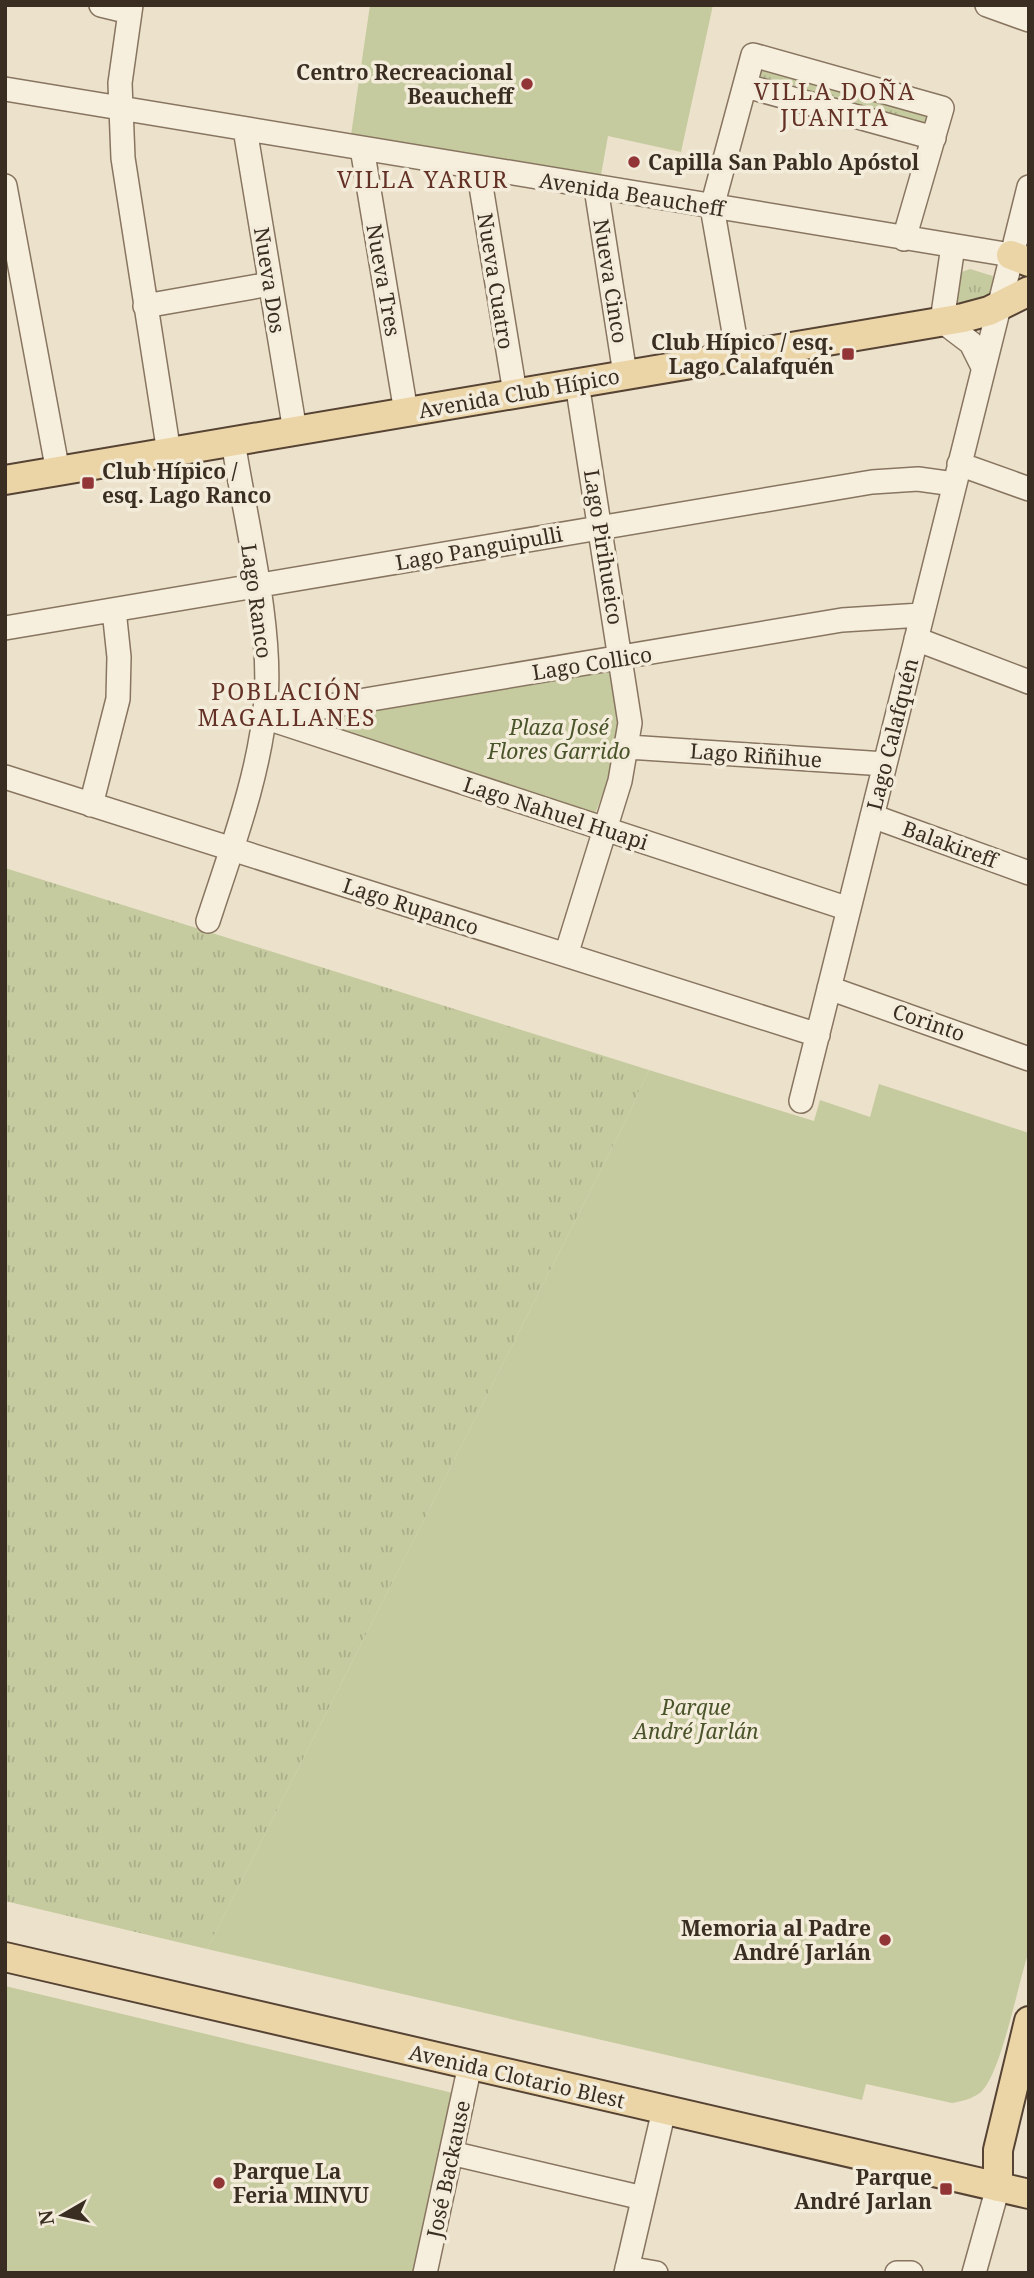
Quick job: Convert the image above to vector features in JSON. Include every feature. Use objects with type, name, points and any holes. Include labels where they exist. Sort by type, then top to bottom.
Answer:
[{"type":"main road","name":"Avenida Club Hípico","points":[[5,480],[978,315],[1029,291]]},
{"type":"main road","name":"Avenida Clotario Blest","points":[[5,1957],[1029,2194]]},
{"type":"main road","points":[[998,2187],[998,2150],[1029,2021]]},
{"type":"main road","points":[[998,2187],[1012,2154],[1029,2096]]},
{"type":"street","points":[[100,5],[131,9],[119,108],[128,202],[169,453]]},
{"type":"street","points":[[987,5],[1029,20]]},
{"type":"street","points":[[738,355],[712,207],[753,55],[942,108],[904,239]]},
{"type":"street","points":[[746,86],[934,138]]},
{"type":"street","name":"Avenida Beaucheff","points":[[5,89],[1020,259]]},
{"type":"street","name":"Nueva Dos","points":[[245,129],[295,431]]},
{"type":"street","name":"Nueva Tres","points":[[362,149],[406,412]]},
{"type":"street","name":"Nueva Cuatro","points":[[478,168],[515,393]]},
{"type":"street","points":[[5,186],[58,472]]},
{"type":"street","name":"Lago Calafquén","points":[[801,1101],[998,306],[1020,259],[1029,187]]},
{"type":"street","name":"Nueva Cinco","points":[[596,188],[625,374]]},
{"type":"street","points":[[953,246],[942,321],[971,343],[983,367]]},
{"type":"street","points":[[145,306],[270,284]]},
{"type":"street","name":"Lago Pirihueico","points":[[566,955],[628,747],[630,710],[577,383]]},
{"type":"street","name":"Lago Ranco","points":[[208,921],[232,850],[264,717],[267,665],[233,442]]},
{"type":"street","name":"Lago Panguipulli","points":[[5,628],[893,480],[956,474],[1029,489]]},
{"type":"street","points":[[91,805],[118,699],[119,657],[114,610]]},
{"type":"street","name":"Lago Collico","points":[[264,717],[842,620],[921,615]]},
{"type":"street","points":[[916,639],[1029,682]]},
{"type":"street","name":"Lago Nahuel Huapi","points":[[264,717],[849,909]]},
{"type":"street","name":"Lago Riñihue","points":[[628,747],[885,764]]},
{"type":"street","name":"Lago Rupanco","points":[[5,777],[818,1035]]},
{"type":"street","name":"Balakireff","points":[[872,816],[1029,873]]},
{"type":"street","name":"Corinto","points":[[829,988],[1029,1059]]},
{"type":"street","name":"José Backause","points":[[425,2273],[470,2065]]},
{"type":"street","points":[[656,2273],[626,2270],[664,2110]]},
{"type":"street","points":[[452,2152],[643,2197]]},
{"type":"street","points":[[974,2273],[998,2187]]},
{"type":"street","points":[[897,2273],[911,2273]]},
{"type":"green space","name":"Centro Recreacional Beaucheff","points":[[370,5],[713,5],[681,152],[608,136],[601,175],[351,135]]},
{"type":"green space","points":[[759,62],[938,114],[932,133],[754,82]]},
{"type":"green space","points":[[970,269],[993,276],[991,300],[953,308],[959,273]]},
{"type":"green space","name":"Plaza José Flores Garrido","points":[[613,671],[622,719],[615,762],[595,814],[326,727],[328,718]]},
{"type":"green space","points":[[5,868],[649,1070],[207,1949],[5,1901]]},
{"type":"green space","name":"Parque André Jarlán","points":[[649,1070],[814,1121],[820,1100],[870,1117],[879,1084],[1029,1133],[1029,1951],[996,2065],[982,2091],[964,2100],[952,2103],[866,2084],[862,2100],[207,1949]]},
{"type":"green space","name":"Parque La Feria MINVU","points":[[5,1986],[453,2093],[413,2273],[5,2273]]},
{"type":"place","name":"Centro Recreacional Beaucheff","points":[[527,84]]},
{"type":"place","name":"Capilla San Pablo Apóstol","points":[[634,162]]},
{"type":"place","name":"Club Hípico / esq. Lago Calafquén","points":[[848,354]]},
{"type":"place","name":"Club Hípico / esq. Lago Ranco","points":[[88,483]]},
{"type":"place","name":"Memoria al Padre André Jarlán","points":[[885,1940]]},
{"type":"place","name":"Parque La Feria MINVU","points":[[219,2183]]},
{"type":"place","name":"Parque André Jarlan","points":[[946,2189]]},
{"type":"district","name":"VILLA DOÑA JUANITA","points":[[835,104]]},
{"type":"district","name":"VILLA YARUR","points":[[423,179]]},
{"type":"district","name":"POBLACIÓN MAGALLANES","points":[[287,704]]}]
